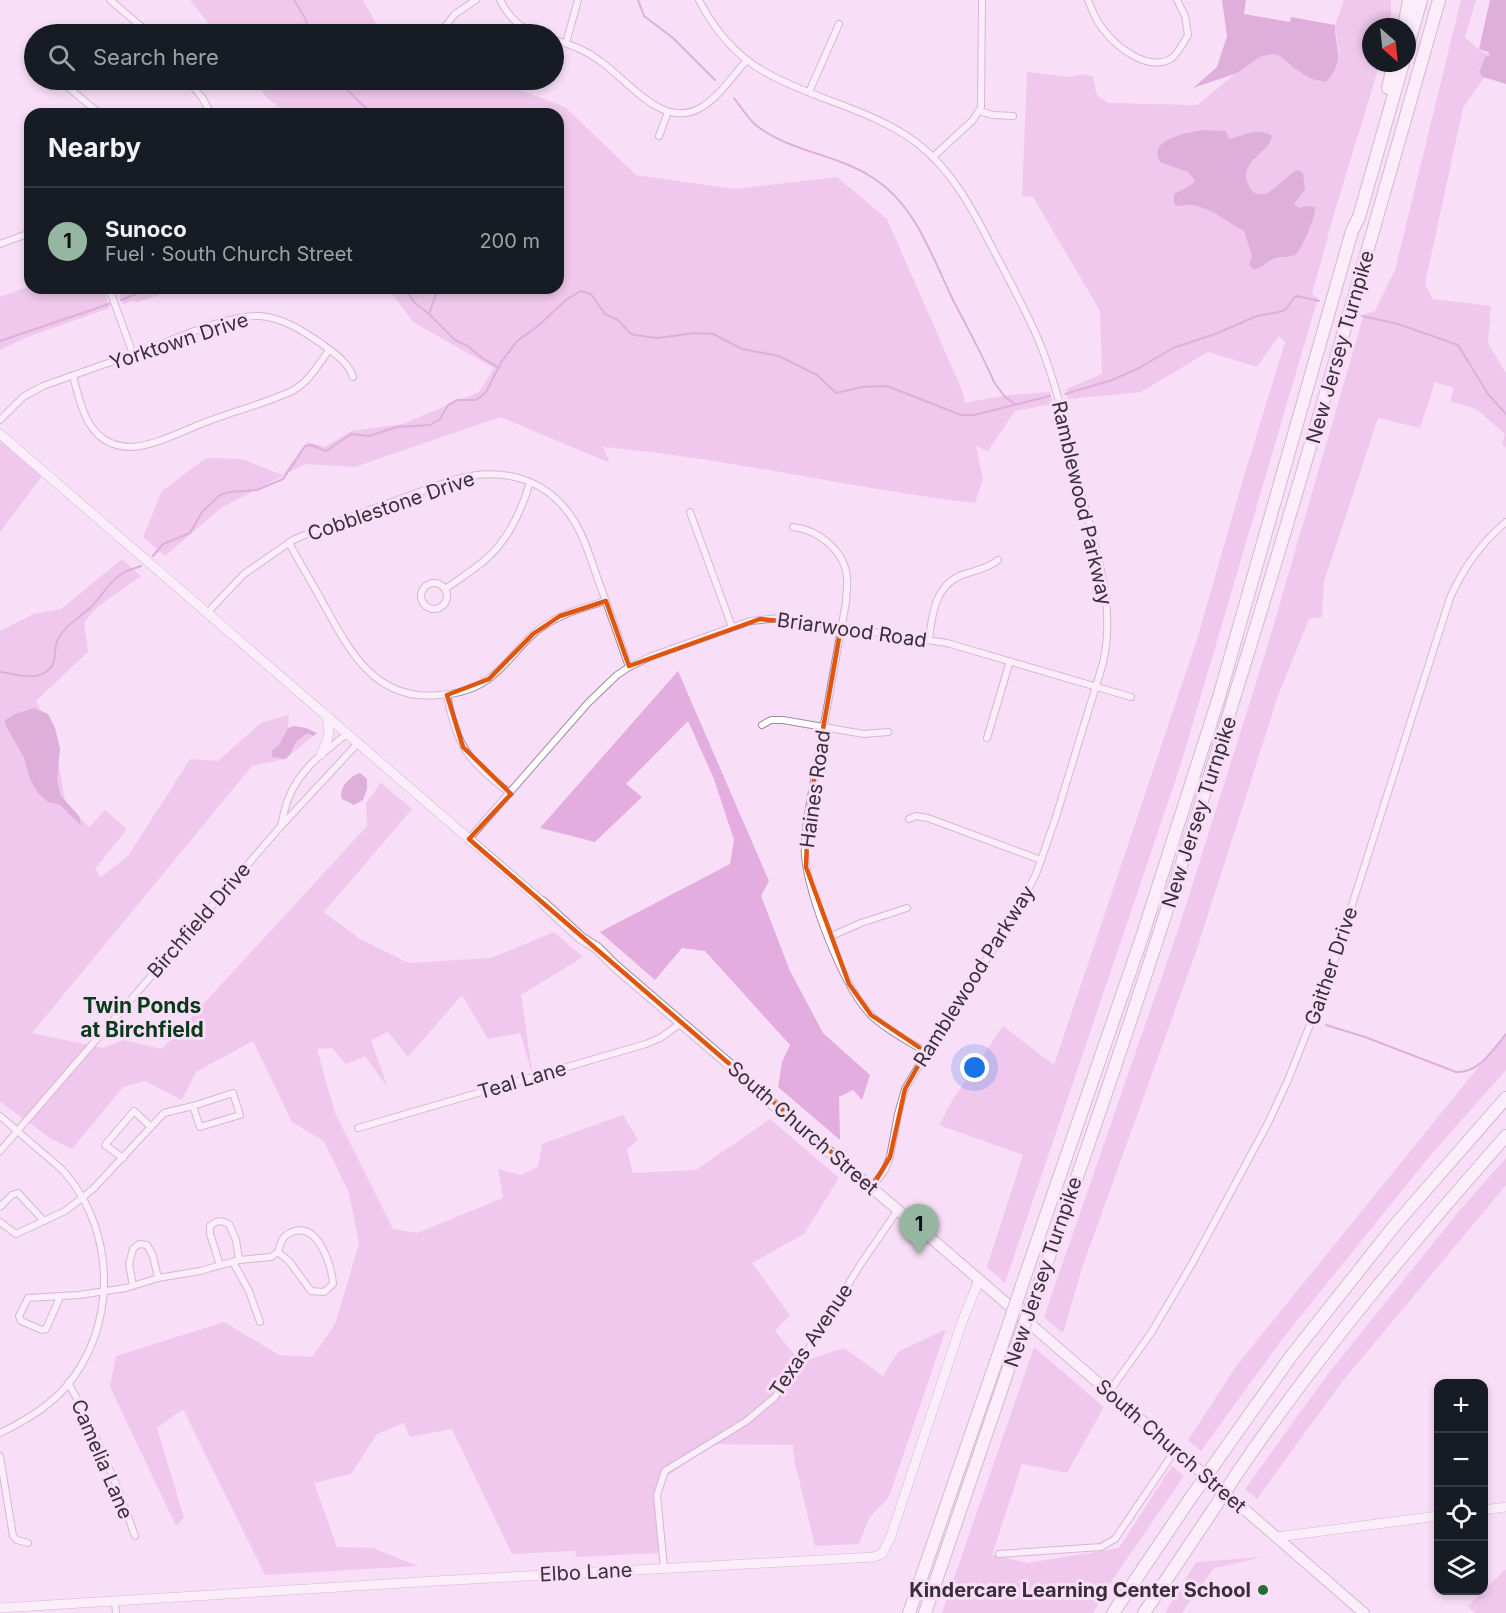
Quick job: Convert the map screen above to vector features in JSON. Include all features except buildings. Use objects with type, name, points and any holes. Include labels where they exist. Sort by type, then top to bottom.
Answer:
[{"type":"highway","points":[[1406,18],[1409,0]]},
{"type":"highway","points":[[1416,20],[1422,0]]},
{"type":"highway","name":"New Jersey Turnpike","points":[[924,1613],[1194,828],[1289,520],[1439,0]]},
{"type":"highway","points":[[1387,184],[1411,123],[1448,0]]},
{"type":"highway","points":[[1352,231],[1392,72]]},
{"type":"highway","name":"New Jersey Turnpike","points":[[909,1613],[1141,940],[1219,697],[1352,231],[1359,217],[1400,72]]},
{"type":"highway","points":[[1113,1613],[1292,1355],[1388,1234],[1506,1098]]},
{"type":"highway","points":[[1144,1613],[1238,1472],[1297,1390],[1383,1279],[1506,1136]]},
{"type":"main road","name":"South Church Street","points":[[542,902],[581,938],[597,948],[743,1079],[872,1187],[1364,1613]]},
{"type":"street","points":[[110,0],[138,24]]},
{"type":"street","points":[[447,24],[455,14],[476,0]]},
{"type":"street","points":[[500,0],[517,24]]},
{"type":"street","points":[[578,0],[566,43],[600,60],[655,105],[668,112],[675,114],[691,112],[705,106],[747,60]]},
{"type":"street","name":"Ramblewood Parkway","points":[[699,0],[721,34],[747,60],[776,78],[892,128],[933,157],[955,183],[977,218],[1030,321],[1051,375],[1108,607],[1106,650],[1041,860],[1010,926],[926,1052],[905,1089],[890,1157],[885,1170],[872,1187]]},
{"type":"street","points":[[933,157],[967,127],[979,111],[982,0]]},
{"type":"street","points":[[1088,0],[1093,15],[1103,30],[1139,58],[1154,62],[1167,60],[1174,56],[1188,34],[1185,16],[1177,0]]},
{"type":"street","points":[[809,92],[839,24]]},
{"type":"street","points":[[71,90],[93,108]]},
{"type":"street","points":[[196,90],[208,108]]},
{"type":"street","points":[[979,111],[993,115],[1013,116]]},
{"type":"street","points":[[659,136],[668,112]]},
{"type":"street","points":[[0,244],[24,235]]},
{"type":"street","points":[[112,294],[133,354]]},
{"type":"street","name":"Yorktown Drive","points":[[0,420],[18,401],[29,394],[73,376],[223,323],[259,316],[292,325],[329,350],[349,367],[353,377]]},
{"type":"street","points":[[73,376],[84,415],[94,429],[111,443],[134,447],[292,391],[300,387],[311,376],[329,350]]},
{"type":"street","points":[[0,434],[542,902]]},
{"type":"street","name":"Cobblestone Drive","points":[[207,613],[244,574],[289,543],[327,525],[463,477],[502,473],[530,482],[554,496],[574,521],[629,667]]},
{"type":"street","points":[[445,589],[488,558],[500,544],[530,482]]},
{"type":"street","points":[[690,512],[732,627]]},
{"type":"street","name":"Gaither Drive","points":[[1109,1392],[1161,1318],[1228,1199],[1276,1107],[1322,995],[1450,598],[1469,562],[1485,541],[1506,522]]},
{"type":"street","name":"Haines Road","points":[[793,527],[810,531],[833,547],[842,558],[848,580],[808,814],[804,846],[808,877],[829,937],[849,984],[871,1015],[891,1031],[926,1052]]},
{"type":"street","points":[[289,543],[342,638],[366,670],[382,682],[399,690],[425,696],[466,690],[489,679],[533,634],[546,624],[573,610],[606,601]]},
{"type":"street","points":[[929,640],[937,599],[946,585],[960,575],[998,560]]},
{"type":"street","points":[[434,583],[445,589],[447,597],[443,605],[431,608],[424,604],[422,592],[427,586],[434,583]]},
{"type":"street","name":"Briarwood Road","points":[[469,838],[602,688],[629,667],[652,656],[750,621],[770,618],[929,640],[969,649],[1131,697]]},
{"type":"street","points":[[987,738],[1010,661]]},
{"type":"street","points":[[447,694],[453,726],[463,747],[484,772],[510,794]]},
{"type":"street","points":[[321,754],[330,732],[326,715]]},
{"type":"street","points":[[762,725],[777,719],[864,734],[888,732]]},
{"type":"street","name":"Birchfield Drive","points":[[281,826],[288,798],[299,778],[321,754],[347,734]]},
{"type":"street","name":"Birchfield Drive","points":[[0,1151],[281,826],[358,743]]},
{"type":"street","points":[[909,819],[916,816],[928,818],[1041,860]]},
{"type":"street","points":[[829,937],[861,923],[907,908]]},
{"type":"street","name":"Teal Lane","points":[[358,1128],[646,1044],[660,1038],[681,1022]]},
{"type":"street","points":[[0,1222],[16,1234],[65,1211],[82,1198],[123,1158],[164,1113],[233,1094],[240,1115],[200,1127],[193,1106]]},
{"type":"street","points":[[123,1158],[105,1145],[134,1110],[151,1127]]},
{"type":"street","points":[[0,1116],[65,1173],[82,1198],[102,1251],[104,1291],[93,1343],[69,1383],[44,1407],[26,1420],[0,1433]]},
{"type":"street","points":[[0,1207],[12,1195],[18,1193],[44,1221]]},
{"type":"street","name":"Texas Avenue","points":[[664,1568],[657,1495],[664,1470],[745,1422],[774,1398],[795,1369],[877,1238],[898,1210]]},
{"type":"street","points":[[220,1265],[210,1234],[210,1226],[215,1221],[229,1224],[236,1240],[236,1261],[260,1322]]},
{"type":"street","points":[[60,1297],[46,1329],[42,1330],[21,1321],[19,1316],[28,1298],[60,1297],[104,1291],[236,1261],[271,1257],[278,1252],[285,1234],[298,1230],[311,1233],[320,1245],[333,1271],[333,1284],[324,1292],[311,1290],[289,1261],[278,1252]]},
{"type":"street","points":[[133,1286],[129,1264],[133,1249],[140,1244],[147,1245],[151,1250],[158,1278]]},
{"type":"street","name":"Elbo Lane","points":[[0,1608],[874,1557],[882,1554],[891,1536],[962,1322],[979,1280]]},
{"type":"street","name":"Camelia Lane","points":[[69,1383],[84,1411],[135,1536]]},
{"type":"street","points":[[999,1554],[1109,1544],[1115,1539],[1176,1449]]},
{"type":"street","points":[[0,1456],[14,1536],[17,1540],[28,1542]]},
{"type":"street","points":[[1488,1509],[1506,1507]]},
{"type":"street","points":[[1277,1537],[1434,1517]]},
{"type":"street","points":[[115,1602],[116,1613]]},
{"type":"highlighted area","points":[[606,601],[629,666],[760,619],[841,627],[808,814],[806,867],[849,984],[871,1015],[926,1052],[905,1089],[890,1157],[872,1187],[469,839],[511,794],[463,747],[447,695],[489,679],[533,634],[560,616]]},
{"type":"shaded area","points":[[190,0],[363,0],[376,24],[209,24]]},
{"type":"shaded area","points":[[1222,0],[1246,0],[1244,14],[1290,22],[1291,17],[1335,25],[1338,61],[1332,74],[1326,82],[1312,79],[1295,69],[1280,56],[1273,54],[1260,57],[1237,73],[1193,88],[1217,67],[1227,36]]},
{"type":"shaded area","points":[[1344,0],[1391,0],[1391,18],[1362,18],[1362,72],[1377,72],[1312,294],[1318,298],[1179,770],[1005,1283],[987,1267],[1023,1155],[939,1125],[953,1099],[1003,1026],[1054,1065],[1198,636],[1285,342],[1279,336],[1257,367],[1208,352],[1141,392],[1068,399],[1066,389],[1102,374],[1100,311],[1033,197],[1022,196],[1027,72],[1069,77],[1083,74],[1093,77],[1097,95],[1108,103],[1197,105],[1247,64],[1260,57],[1273,54],[1280,56],[1295,69],[1339,52],[1335,25]]},
{"type":"shaded area","points":[[1461,0],[1476,0],[1465,37],[1479,50],[1490,55],[1479,69],[1484,78],[1463,108],[1425,284],[1433,299],[1491,306],[1488,343],[1506,373],[1506,448],[1502,444],[1505,434],[1476,409],[1450,401],[1454,388],[1435,382],[1420,428],[1378,418],[1324,582],[1322,617],[1309,619],[1278,696],[1197,949],[1082,1268],[1063,1333],[1044,1317],[1179,927],[1266,651],[1364,314],[1375,311],[1395,270]]},
{"type":"shaded area","points":[[1490,0],[1506,0],[1506,84],[1483,77],[1479,72],[1485,57],[1490,55],[1479,49]]},
{"type":"shaded area","points":[[261,90],[520,90],[565,107],[636,175],[735,189],[837,177],[887,219],[962,390],[965,403],[1008,395],[1050,392],[1053,404],[1015,411],[988,451],[976,446],[983,479],[975,503],[882,490],[696,458],[603,447],[610,463],[500,417],[355,467],[305,464],[221,508],[165,556],[143,537],[162,491],[206,458],[242,459],[283,475],[307,442],[325,447],[351,431],[403,424],[479,392],[494,368],[413,322],[392,294],[564,294],[564,108],[280,108]]},
{"type":"shaded area","points":[[1202,130],[1226,131],[1229,139],[1256,132],[1272,136],[1266,147],[1247,169],[1248,184],[1253,192],[1266,193],[1292,173],[1298,170],[1303,173],[1305,189],[1294,204],[1299,208],[1315,207],[1315,211],[1302,246],[1296,254],[1270,260],[1259,268],[1253,269],[1249,265],[1252,256],[1244,231],[1208,210],[1193,205],[1174,204],[1174,194],[1193,184],[1195,180],[1188,172],[1160,162],[1157,154],[1159,148],[1170,138]]},
{"type":"shaded area","points":[[24,288],[24,294],[105,294],[110,308],[27,337],[0,350],[0,297]]},
{"type":"shaded area","points":[[119,294],[162,294],[135,303],[135,300],[123,304]]},
{"type":"shaded area","points":[[0,433],[45,472],[0,532]]},
{"type":"shaded area","points":[[122,559],[141,576],[96,608],[84,623],[88,652],[36,701],[54,737],[65,801],[89,827],[105,810],[127,829],[95,869],[101,877],[128,856],[190,759],[218,761],[261,723],[289,715],[288,728],[317,733],[285,759],[252,766],[32,1033],[103,1048],[123,1040],[162,1049],[367,826],[366,803],[381,783],[412,809],[324,912],[360,939],[409,963],[491,958],[554,932],[583,957],[521,995],[533,1077],[520,1033],[488,1039],[462,995],[408,1057],[388,1032],[371,1040],[388,1088],[365,1056],[346,1064],[332,1048],[317,1049],[335,1113],[393,1229],[417,1233],[503,1198],[498,1169],[521,1175],[538,1167],[542,1144],[623,1115],[638,1140],[627,1149],[633,1173],[696,1170],[770,1119],[839,1178],[804,1234],[752,1263],[790,1315],[775,1331],[801,1362],[844,1348],[883,1376],[898,1352],[946,1329],[889,1497],[869,1518],[859,1544],[815,1546],[794,1459],[793,1445],[713,1444],[656,1484],[662,1553],[576,1557],[575,1551],[512,1554],[452,1429],[410,1437],[404,1423],[377,1434],[351,1474],[314,1483],[337,1547],[373,1548],[418,1566],[265,1575],[183,1409],[157,1428],[184,1518],[176,1526],[110,1387],[116,1356],[224,1322],[279,1355],[312,1357],[335,1324],[359,1244],[349,1193],[324,1141],[292,1122],[253,1041],[196,1072],[182,1100],[145,1081],[123,1087],[72,1149],[53,1140],[0,1102],[0,631],[33,614],[61,609]]},
{"type":"shaded area","points":[[678,671],[769,881],[761,896],[790,971],[823,1033],[870,1075],[862,1100],[853,1090],[839,1097],[840,1140],[778,1087],[782,1062],[790,1045],[705,951],[682,948],[655,980],[600,932],[730,864],[734,840],[714,779],[688,721],[626,784],[642,797],[595,842],[540,828]]},
{"type":"shaded area","points":[[34,708],[48,714],[55,728],[60,748],[57,780],[61,796],[79,816],[81,825],[60,805],[48,802],[38,793],[30,779],[24,758],[5,724],[5,720],[15,714]]},
{"type":"shaded area","points":[[294,726],[317,733],[313,736],[308,733],[299,739],[285,759],[272,757],[272,751],[279,745],[288,728]]},
{"type":"shaded area","points":[[360,773],[367,779],[367,789],[363,800],[354,805],[342,799],[341,795],[343,787],[349,780]]},
{"type":"shaded area","points":[[1506,1033],[1506,1070],[1429,1157],[1283,1338],[1201,1451],[1188,1440],[1237,1365]]},
{"type":"shaded area","points":[[1506,1158],[1506,1185],[1342,1382],[1257,1499],[1245,1489],[1328,1374],[1459,1211]]},
{"type":"shaded area","points":[[1034,1347],[1104,1407],[1067,1473],[1022,1464],[992,1555],[1028,1563],[1119,1548],[1172,1466],[1184,1476],[1113,1579],[1093,1613],[942,1613]]},
{"type":"shaded area","points":[[1263,1557],[1214,1568],[1182,1613],[1165,1613],[1196,1562]]},
{"type":"shaded area","points":[[1506,1569],[1506,1613],[1475,1613],[1468,1606],[1479,1595],[1488,1595],[1488,1587]]},
{"type":"waterway","points":[[294,0],[307,24]]},
{"type":"waterway","points":[[638,0],[644,16],[673,38],[715,80]]},
{"type":"waterway","points":[[347,90],[366,108]]},
{"type":"waterway","points":[[734,98],[754,123],[770,135],[870,176],[899,201],[911,216],[929,248],[994,382],[1005,397],[1015,404]]},
{"type":"waterway","points":[[153,556],[163,544],[190,533],[202,512],[220,495],[257,490],[283,479],[305,446],[311,445],[326,451],[351,434],[369,436],[397,427],[430,425],[440,419],[448,405],[458,400],[479,398],[486,392],[502,361],[517,341],[538,326],[567,299],[581,291],[591,294],[605,314],[618,320],[634,335],[658,338],[695,333],[713,334],[742,349],[779,356],[817,375],[836,393],[862,387],[887,386],[961,415],[974,415],[1050,396]]},
{"type":"waterway","points":[[121,300],[136,294]]},
{"type":"waterway","points":[[408,294],[455,340],[468,346],[482,358],[498,367]]},
{"type":"waterway","points":[[429,314],[436,294]]},
{"type":"waterway","points":[[1065,394],[1112,380],[1139,368],[1173,348],[1215,334],[1257,316],[1279,312],[1286,309],[1298,296],[1319,301]]},
{"type":"waterway","points":[[0,341],[109,304]]},
{"type":"waterway","points":[[1362,316],[1398,324],[1458,345],[1488,394],[1506,414]]},
{"type":"waterway","points":[[0,672],[29,676],[46,672],[53,665],[56,643],[65,629],[92,606],[116,578],[141,566]]},
{"type":"waterway","points":[[1326,1025],[1365,1037],[1456,1072],[1472,1069],[1478,1065],[1506,1034]]},
{"type":"place","name":"Sunoco","points":[[919,1254]]},
{"type":"place","name":"Kindercare Learning Center School","points":[[1263,1590]]},
{"type":"district","name":"Twin Ponds at Birchfield","points":[[142,1018]]}]
